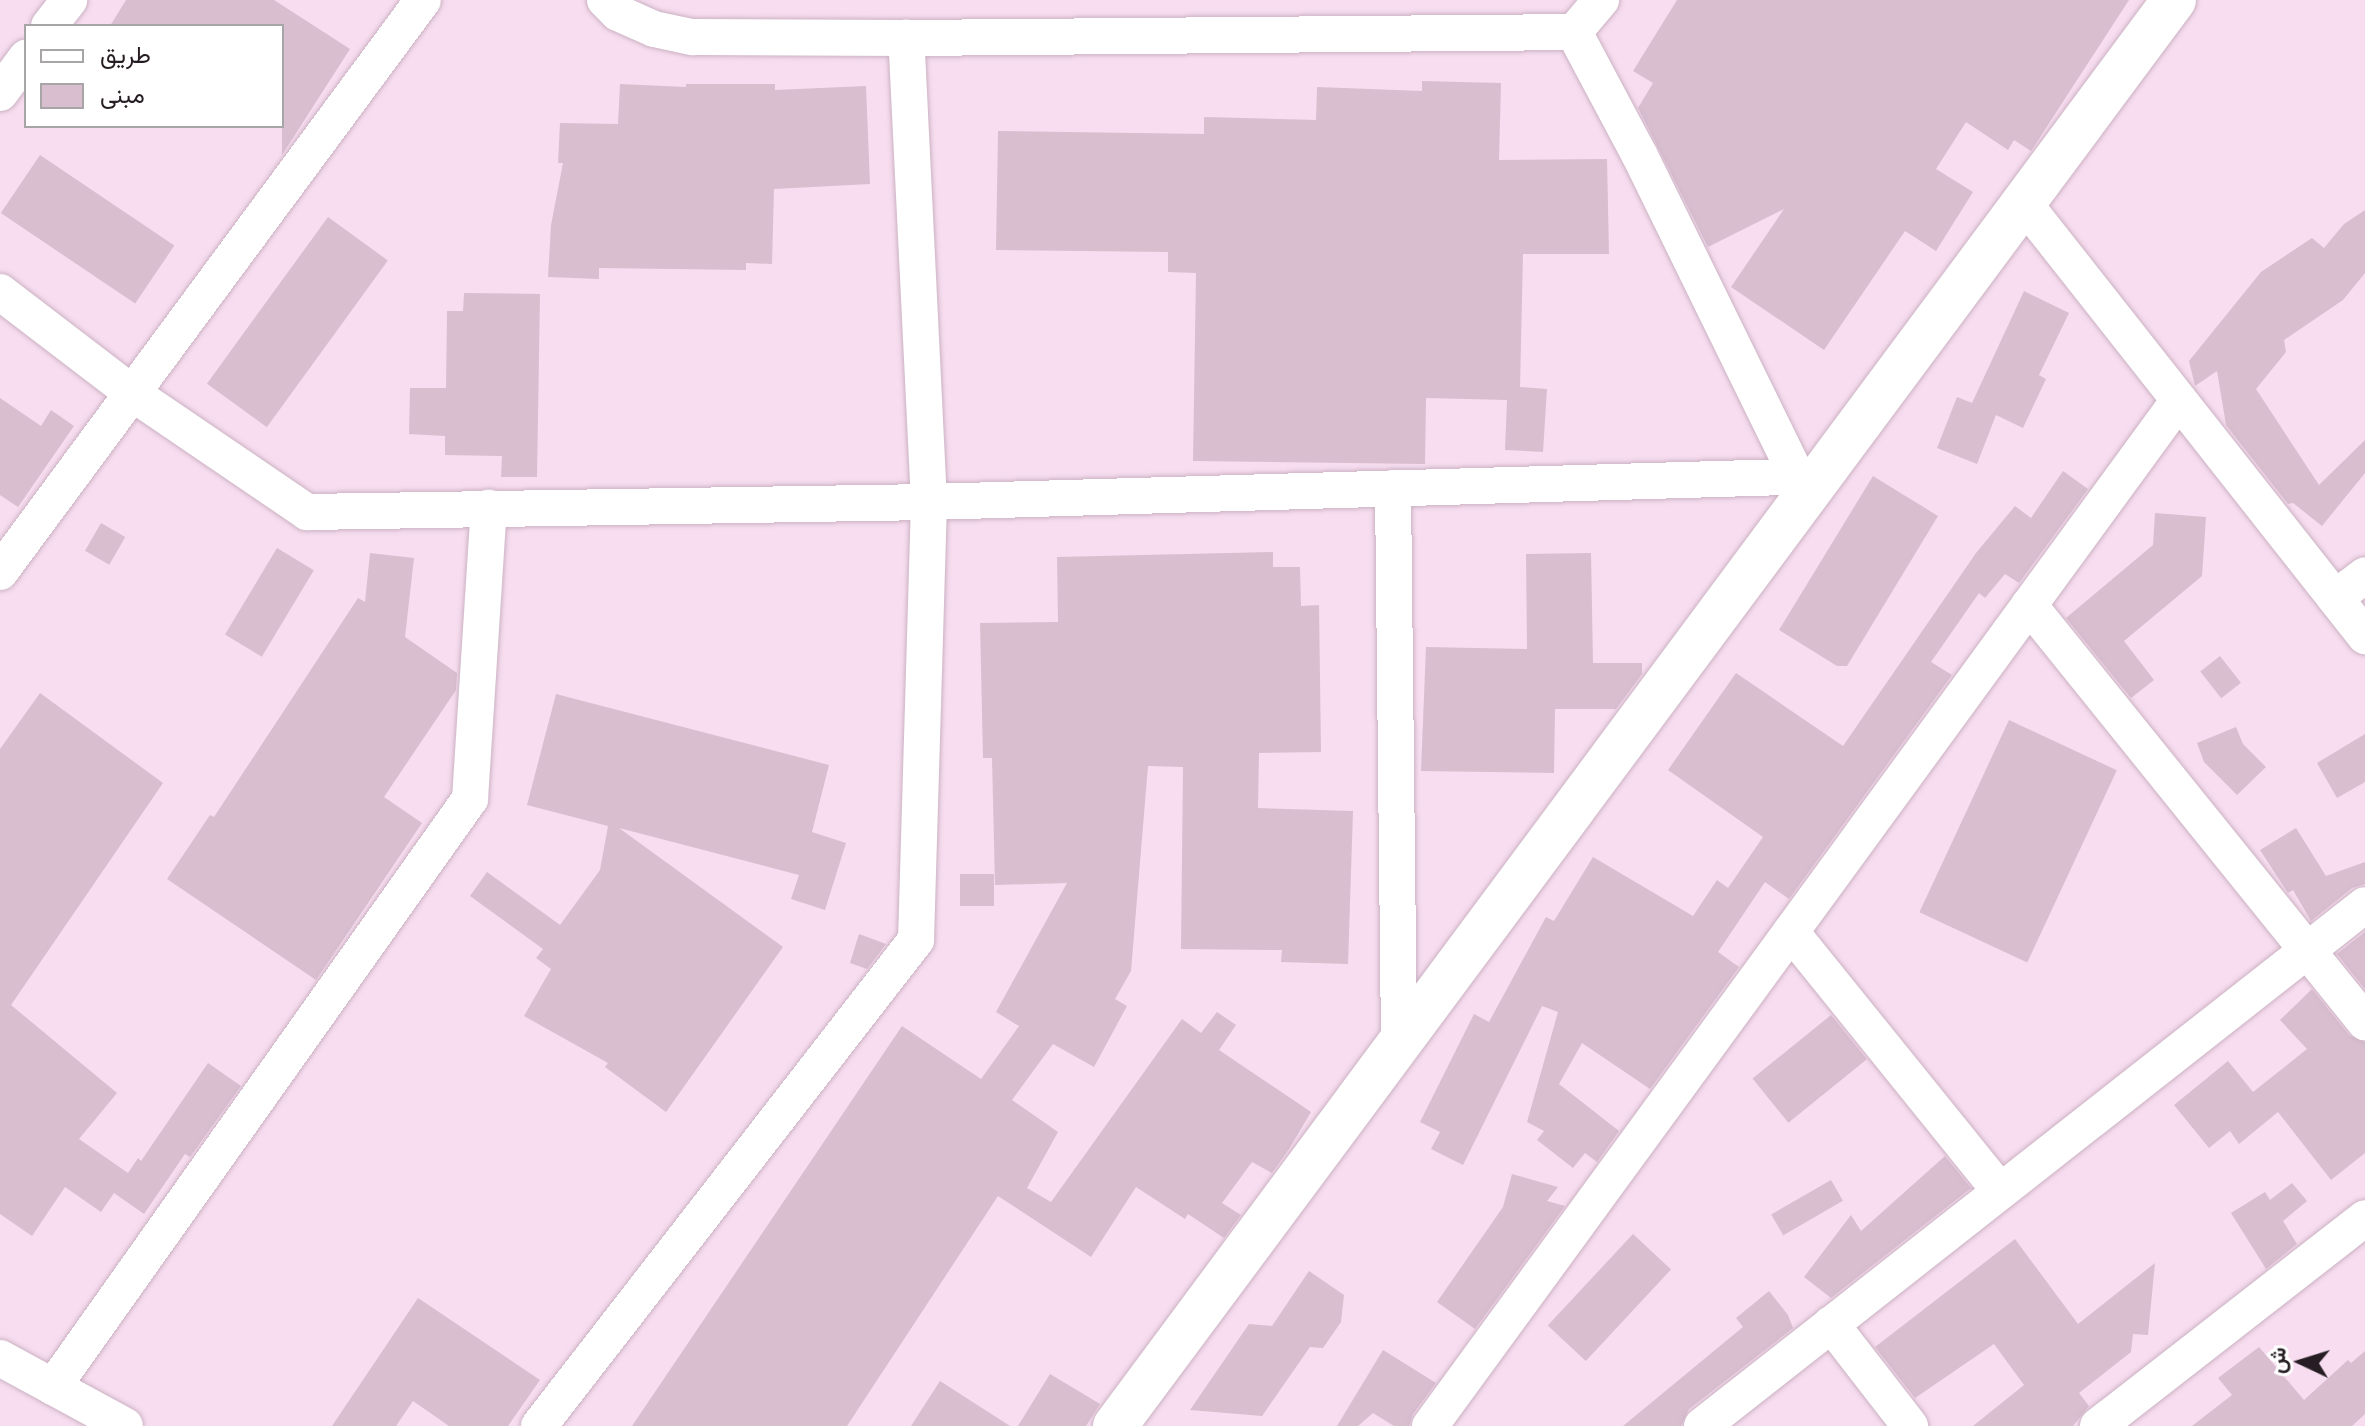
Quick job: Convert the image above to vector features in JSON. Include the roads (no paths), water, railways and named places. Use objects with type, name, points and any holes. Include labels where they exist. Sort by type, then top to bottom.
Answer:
[{"type":"street","points":[[51,24],[69,0]]},
{"type":"street","points":[[0,572],[423,0]]},
{"type":"street","points":[[605,0],[618,13],[654,29],[693,37],[906,38],[1574,32],[1601,0]]},
{"type":"street","points":[[1115,1426],[1399,1044],[1810,476],[2023,202],[2174,0]]},
{"type":"street","points":[[1574,32],[1810,476]]},
{"type":"street","points":[[539,1426],[916,940],[929,502],[906,38]]},
{"type":"street","points":[[0,93],[24,61]]},
{"type":"street","points":[[2023,202],[2365,636]]},
{"type":"street","points":[[0,292],[132,393],[307,512],[929,502],[1810,476]]},
{"type":"street","points":[[1430,1426],[2179,400]]},
{"type":"street","points":[[1393,488],[1399,1044]]},
{"type":"street","points":[[53,1387],[470,799],[489,508]]},
{"type":"street","points":[[2335,598],[2365,575]]},
{"type":"street","points":[[2029,605],[2365,1022]]},
{"type":"street","points":[[1702,1426],[2365,905]]},
{"type":"street","points":[[1791,932],[2000,1191]]},
{"type":"street","points":[[2098,1426],[2365,1218]]},
{"type":"street","points":[[1831,1324],[1910,1426]]},
{"type":"street","points":[[0,1358],[125,1426]]}]
